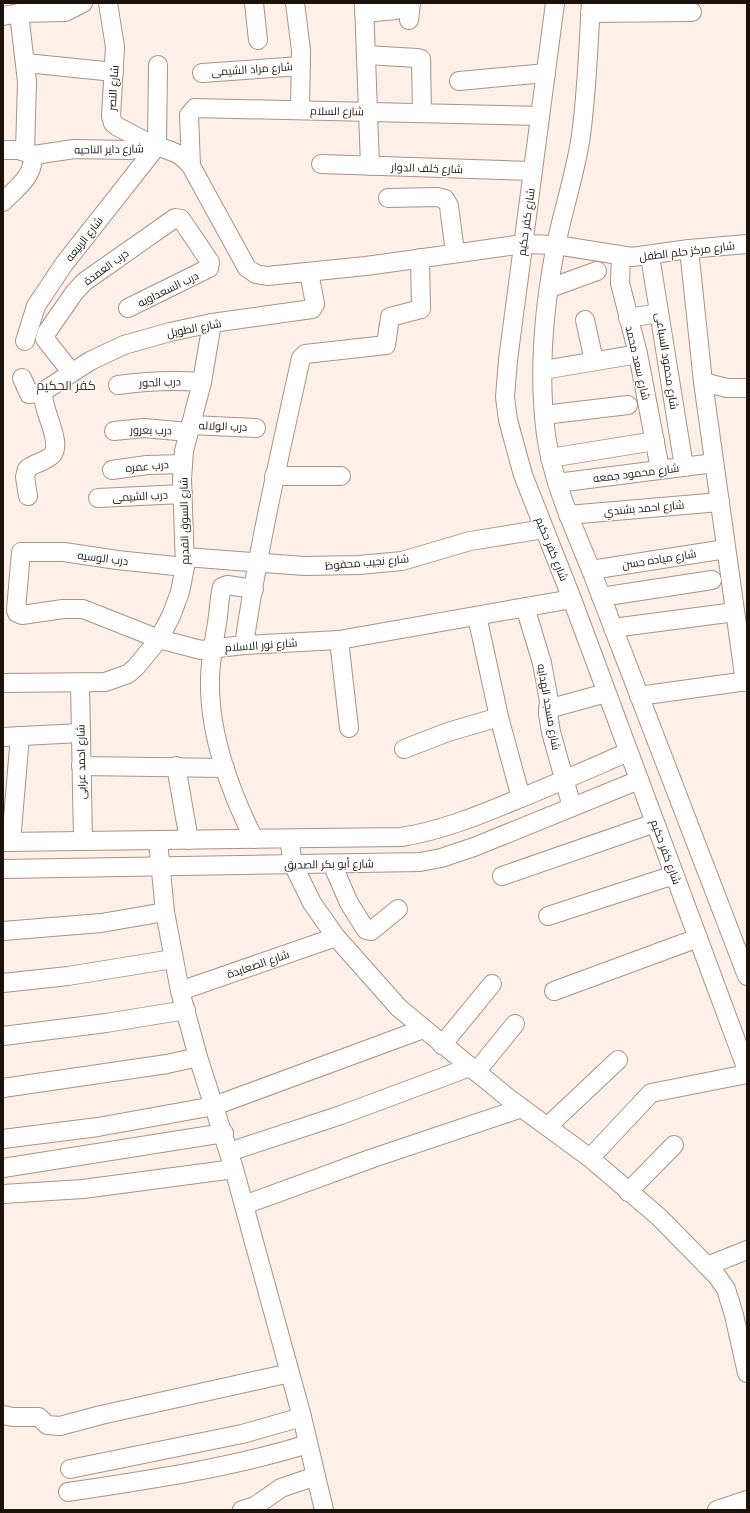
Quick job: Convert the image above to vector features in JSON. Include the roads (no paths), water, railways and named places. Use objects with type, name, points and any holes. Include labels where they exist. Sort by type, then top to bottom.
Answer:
[{"type":"street","points":[[3,202],[22,184],[29,175],[30,153],[26,63],[11,14],[57,8],[71,10],[83,3]]},
{"type":"street","name":"شارع النصر","points":[[108,3],[114,35],[114,72],[111,116],[113,123],[118,127],[157,146]]},
{"type":"street","points":[[254,3],[258,40]]},
{"type":"street","points":[[296,3],[300,36],[300,110]]},
{"type":"street","name":"شارع كفر حكيم","points":[[555,3],[508,360],[505,397],[510,433],[523,475],[572,599],[698,938],[741,1039],[747,1070]]},
{"type":"street","points":[[370,166],[364,8],[406,11]]},
{"type":"street","points":[[692,12],[591,8],[585,93],[580,136],[556,245],[550,288],[543,370],[544,415],[550,458],[568,514],[591,570],[747,976]]},
{"type":"street","points":[[366,55],[421,59],[422,113]]},
{"type":"street","points":[[26,63],[114,72]]},
{"type":"street","name":"شارع داير الناحيه","points":[[3,150],[30,153],[74,149],[129,150],[157,146],[158,65]]},
{"type":"street","name":"شارع مراد الشيمى","points":[[202,72],[301,66]]},
{"type":"street","points":[[459,81],[546,72]]},
{"type":"street","name":"شارع السلام","points":[[191,166],[189,115],[195,108],[540,116]]},
{"type":"street","points":[[157,146],[176,152],[191,166]]},
{"type":"street","name":"شارع الربيعه","points":[[25,341],[36,306],[64,264],[157,146]]},
{"type":"street","name":"شارع خلف الدوار","points":[[321,164],[532,172]]},
{"type":"street","name":"شارع مركز حلم الطفل","points":[[191,166],[251,272],[261,276],[309,272],[523,244],[556,245],[621,256],[650,256],[689,249],[747,244]]},
{"type":"street","points":[[388,198],[445,199],[449,206],[455,253]]},
{"type":"street","name":"درب العمدة","points":[[72,373],[45,339],[47,332],[74,293],[84,282],[175,218],[181,219],[210,262],[207,270]]},
{"type":"street","points":[[639,696],[746,682],[703,382],[689,249]]},
{"type":"street","name":"شارع سعد محمد","points":[[621,256],[620,283],[638,354],[660,469]]},
{"type":"street","name":"شارع محمود السباعى","points":[[650,256],[684,466]]},
{"type":"street","points":[[244,645],[274,476],[284,438],[301,358],[305,354],[386,345],[390,317],[421,309],[420,258]]},
{"type":"street","name":"درب السعداويه","points":[[128,308],[207,270]]},
{"type":"street","points":[[550,288],[597,271]]},
{"type":"street","name":"شارع الطويل","points":[[46,391],[106,352],[124,345],[170,332],[212,323],[312,309],[315,304],[309,272]]},
{"type":"street","points":[[628,318],[659,313]]},
{"type":"street","points":[[585,320],[594,362]]},
{"type":"street","name":"شارع السوق القديم","points":[[3,683],[105,682],[128,674],[136,667],[159,638],[171,616],[180,592],[185,562],[183,464],[189,429],[202,382],[212,323]]},
{"type":"street","points":[[543,370],[638,354]]},
{"type":"street","points":[[22,378],[29,394],[46,391],[55,450],[51,456],[27,469],[25,476],[28,496]]},
{"type":"street","name":"درب الحور","points":[[118,385],[146,381],[174,380],[202,382]]},
{"type":"street","points":[[703,382],[727,388],[747,388]]},
{"type":"street","points":[[544,415],[628,405]]},
{"type":"street","name":"درب بعرور","points":[[114,431],[144,428],[189,429]]},
{"type":"street","name":"درب الولاله","points":[[189,429],[256,428]]},
{"type":"street","points":[[550,458],[655,441]]},
{"type":"street","name":"شارع محمود جمعه","points":[[557,483],[714,462]]},
{"type":"street","name":"درب عمره","points":[[112,470],[147,465],[183,464]]},
{"type":"street","points":[[274,476],[341,476]]},
{"type":"street","name":"درب الشيمى","points":[[98,498],[183,494]]},
{"type":"street","name":"شارع احمد بشندي","points":[[568,514],[720,502]]},
{"type":"street","name":"شارع نجيب محفوظ","points":[[185,562],[258,562],[304,566],[391,562],[412,558],[470,541],[544,529]]},
{"type":"street","name":"شارع مياده حسن","points":[[591,570],[726,549]]},
{"type":"street","name":"درب الوسيه","points":[[21,552],[64,552],[117,560],[185,562]]},
{"type":"street","name":"شارع نور الاسلام","points":[[21,552],[16,607],[19,615],[63,609],[83,609],[159,638],[195,649],[339,640],[572,599]]},
{"type":"street","points":[[601,597],[712,580]]},
{"type":"street","points":[[254,589],[227,585],[222,587],[213,648],[210,683],[214,722],[225,768],[240,811],[254,839]]},
{"type":"street","name":"شارع مسجد الهدايه","points":[[525,607],[542,663],[549,701],[548,709],[551,732],[572,807]]},
{"type":"street","points":[[613,628],[735,612]]},
{"type":"street","points":[[477,616],[499,717],[521,798]]},
{"type":"street","points":[[339,640],[349,728]]},
{"type":"street","name":"شارع احمد عرابى","points":[[80,683],[83,841]]},
{"type":"street","points":[[548,709],[606,693]]},
{"type":"street","points":[[404,749],[448,732],[499,717]]},
{"type":"street","points":[[81,733],[12,736],[7,842],[401,837],[416,835],[472,818],[564,781],[628,752]]},
{"type":"street","points":[[81,766],[176,766],[225,768]]},
{"type":"street","points":[[176,766],[189,840]]},
{"type":"street","name":"شارع أبو بكر الصديق","points":[[3,868],[420,862],[440,858],[474,847],[639,780]]},
{"type":"street","points":[[502,876],[655,823]]},
{"type":"street","points":[[289,838],[292,864],[312,903],[336,937],[399,1008],[442,1045],[522,1108],[590,1158],[659,1217],[708,1266],[726,1289],[734,1315],[746,1366]]},
{"type":"street","points":[[158,841],[165,912],[180,990],[198,1057],[224,1133],[244,1205],[302,1417],[324,1510]]},
{"type":"street","points":[[332,864],[349,903],[366,930],[371,931],[398,909]]},
{"type":"street","points":[[548,916],[674,875]]},
{"type":"street","points":[[3,931],[101,923],[165,912]]},
{"type":"street","name":"شارع الصعايدة","points":[[180,990],[336,937]]},
{"type":"street","points":[[554,991],[698,938]]},
{"type":"street","points":[[3,983],[68,976],[173,959]]},
{"type":"street","points":[[442,1045],[492,984]]},
{"type":"street","points":[[3,1036],[106,1023],[186,1010]]},
{"type":"street","points":[[3,1194],[83,1189],[231,1160],[304,1128],[473,1069],[515,1024]]},
{"type":"street","points":[[3,1140],[173,1115],[214,1106],[423,1029]]},
{"type":"street","points":[[3,1088],[167,1064],[198,1057]]},
{"type":"street","points":[[548,1126],[618,1060]]},
{"type":"street","points":[[590,1158],[651,1093],[747,1074]]},
{"type":"street","points":[[244,1205],[373,1158],[522,1108]]},
{"type":"street","points":[[3,1168],[224,1133]]},
{"type":"street","points":[[628,1192],[674,1145]]},
{"type":"street","points":[[708,1266],[747,1250]]},
{"type":"street","points":[[3,1415],[13,1417],[39,1417],[47,1424],[60,1426],[101,1415],[290,1373]]},
{"type":"street","points":[[70,1469],[242,1434],[302,1417]]},
{"type":"street","points":[[68,1492],[133,1483],[210,1468],[308,1444]]},
{"type":"street","points":[[242,1510],[255,1506],[281,1488],[316,1476]]},
{"type":"street","points":[[717,1510],[747,1500]]},
{"type":"district","name":"كفر الحكيم","points":[[66,385]]}]
